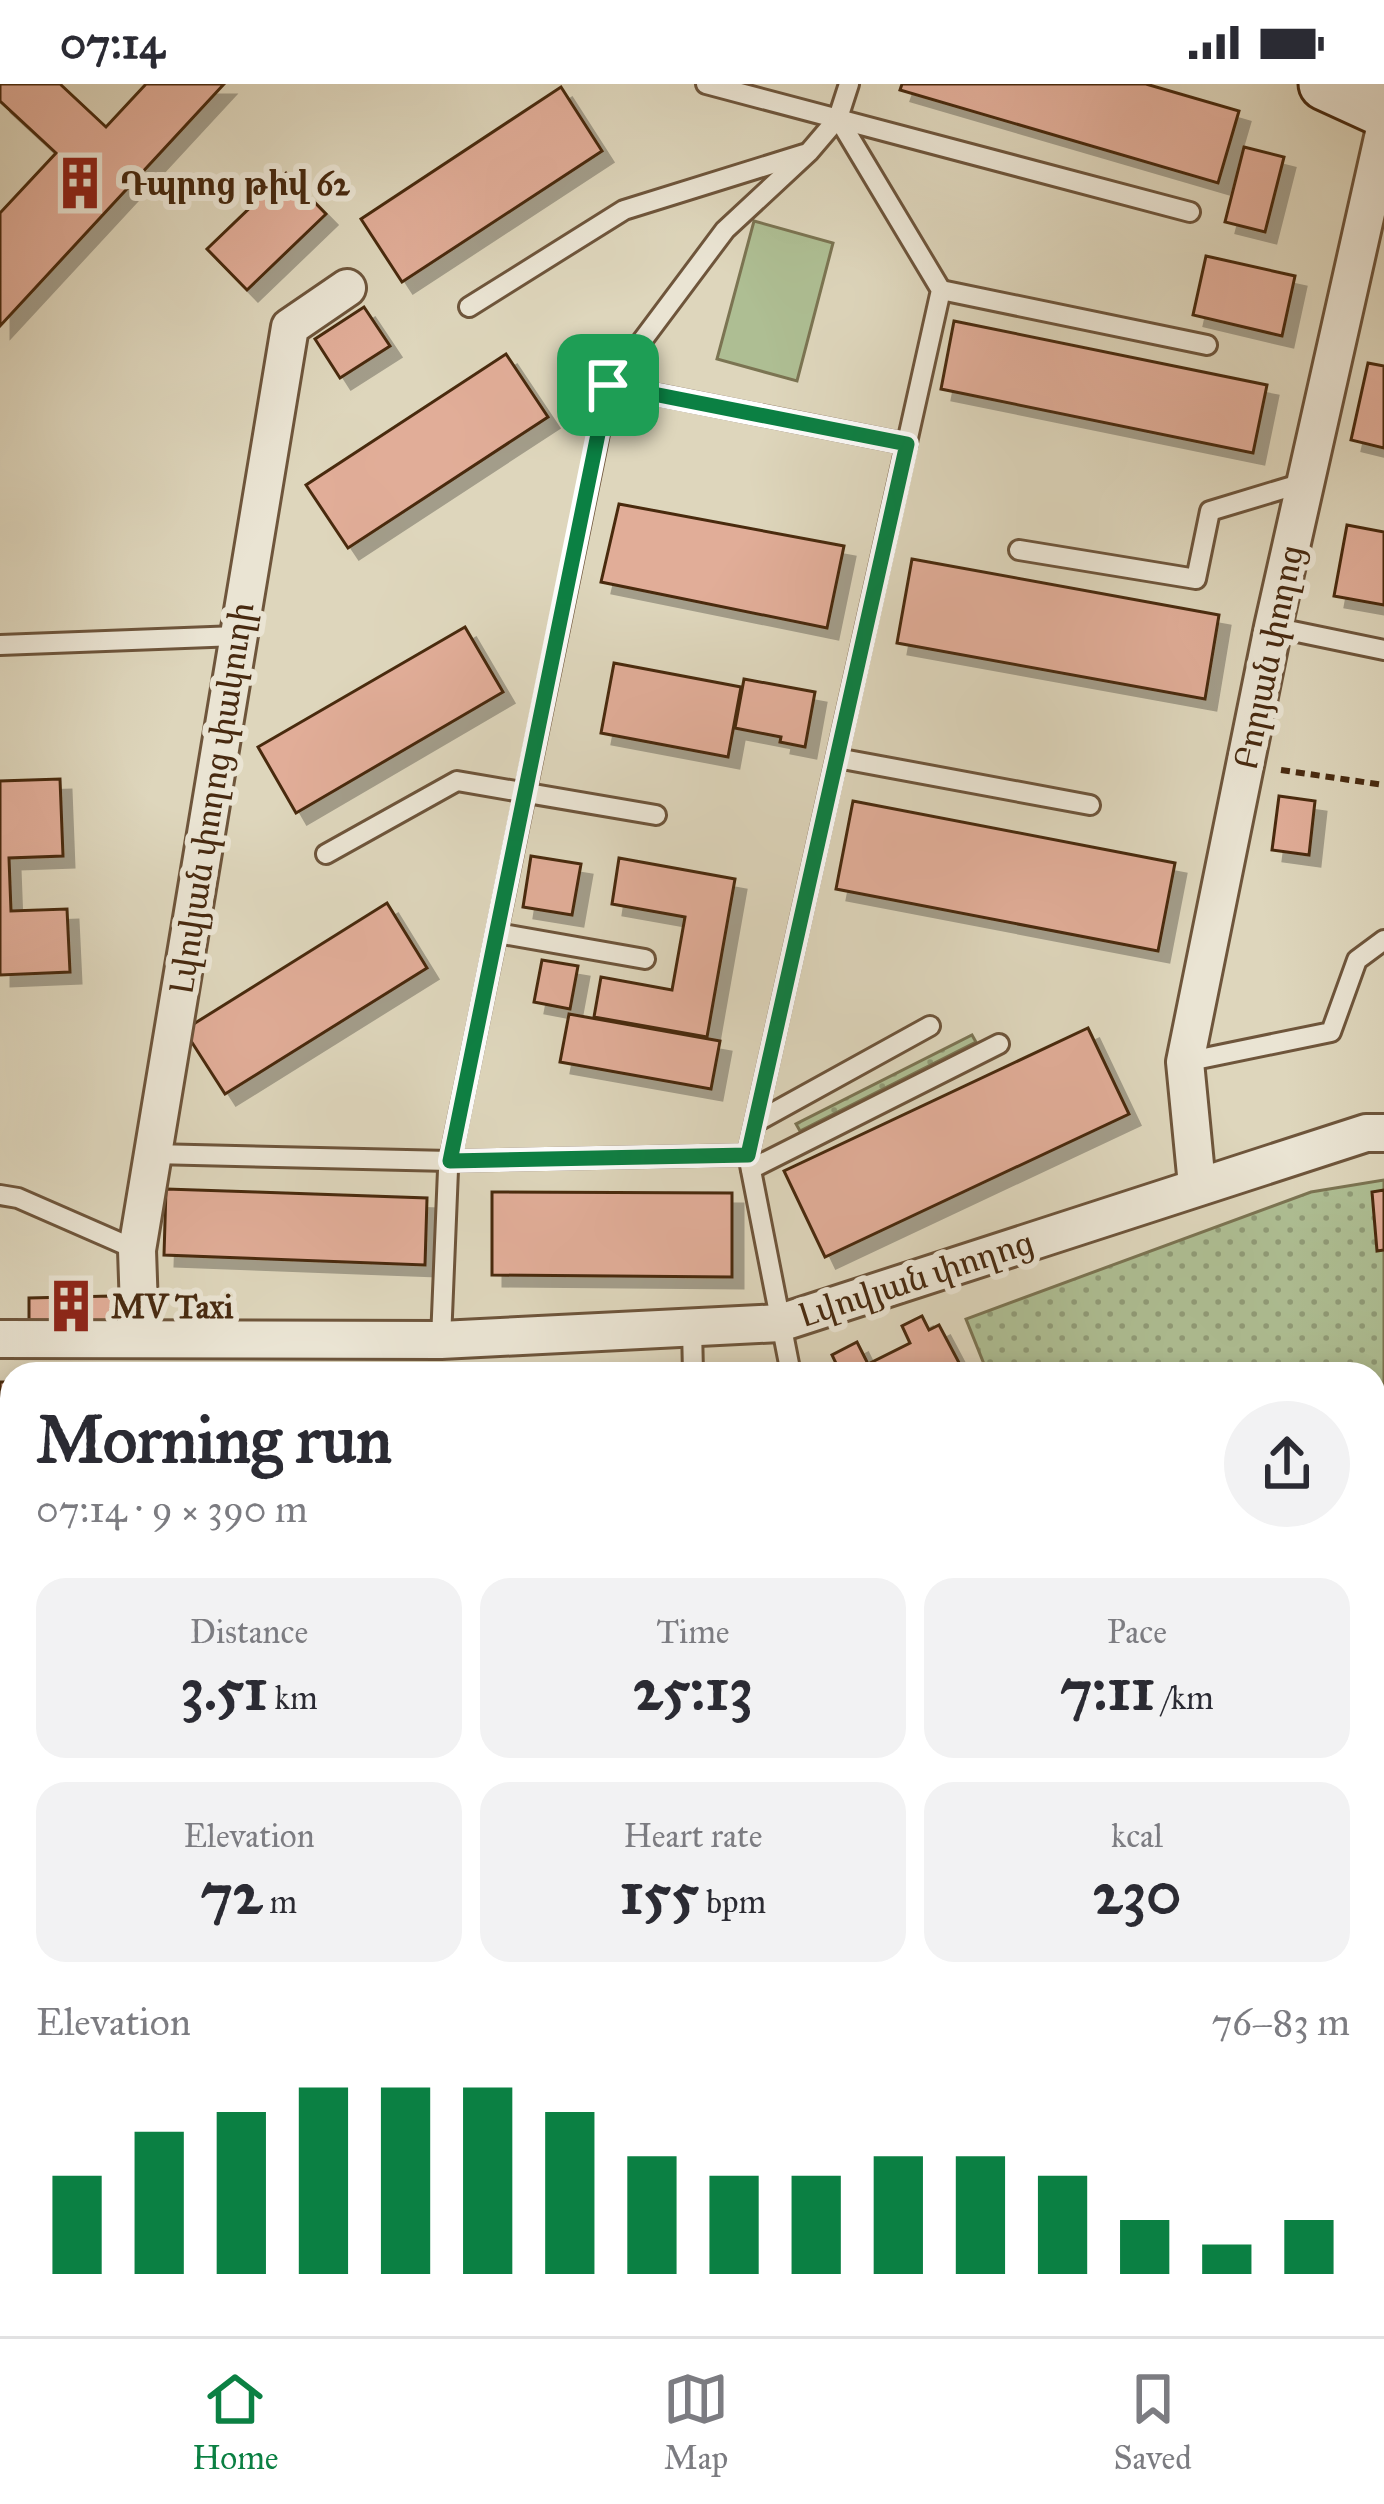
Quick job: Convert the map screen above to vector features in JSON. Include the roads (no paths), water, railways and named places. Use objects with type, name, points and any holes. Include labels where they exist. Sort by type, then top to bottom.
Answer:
[{"type":"street","points":[[1325,84],[1384,111]]},
{"type":"street","name":"Բորյան փողոց","points":[[1197,1185],[1185,1062],[1273,628],[1384,133]]},
{"type":"street","name":"Լվովյան փողոց փակուղի","points":[[140,1338],[137,1250],[290,327],[347,288]]},
{"type":"street","name":"Լվովյան փողոց","points":[[0,1339],[441,1340],[780,1324],[1197,1185],[1366,1133],[1384,1132]]},
{"type":"lane","points":[[706,84],[1190,212]]},
{"type":"lane","points":[[441,1340],[450,1161],[608,385],[724,230],[838,118],[849,84]]},
{"type":"lane","points":[[788,1362],[749,1162],[941,290],[838,118]]},
{"type":"lane","points":[[469,307],[624,210],[808,152]]},
{"type":"lane","points":[[941,290],[1207,345]]},
{"type":"lane","points":[[608,385],[907,444]]},
{"type":"lane","points":[[1018,550],[1196,579],[1210,511],[1306,482]]},
{"type":"lane","points":[[1273,628],[1384,650]]},
{"type":"lane","points":[[0,645],[237,636]]},
{"type":"lane","points":[[837,758],[1090,805]]},
{"type":"lane","points":[[326,854],[457,781],[656,815]]},
{"type":"lane","points":[[496,933],[645,959]]},
{"type":"lane","points":[[1185,1062],[1331,1032],[1357,960],[1384,940]]},
{"type":"lane","points":[[756,1122],[930,1026]]},
{"type":"lane","points":[[153,1154],[749,1162],[999,1044]]},
{"type":"lane","points":[[0,1195],[18,1198],[137,1250]]},
{"type":"lane","points":[[692,1327],[693,1362]]},
{"type":"place","name":"Դպրոց թիվ 62","points":[[80,183]]},
{"type":"place","name":"MV Taxi","points":[[71,1306]]}]
